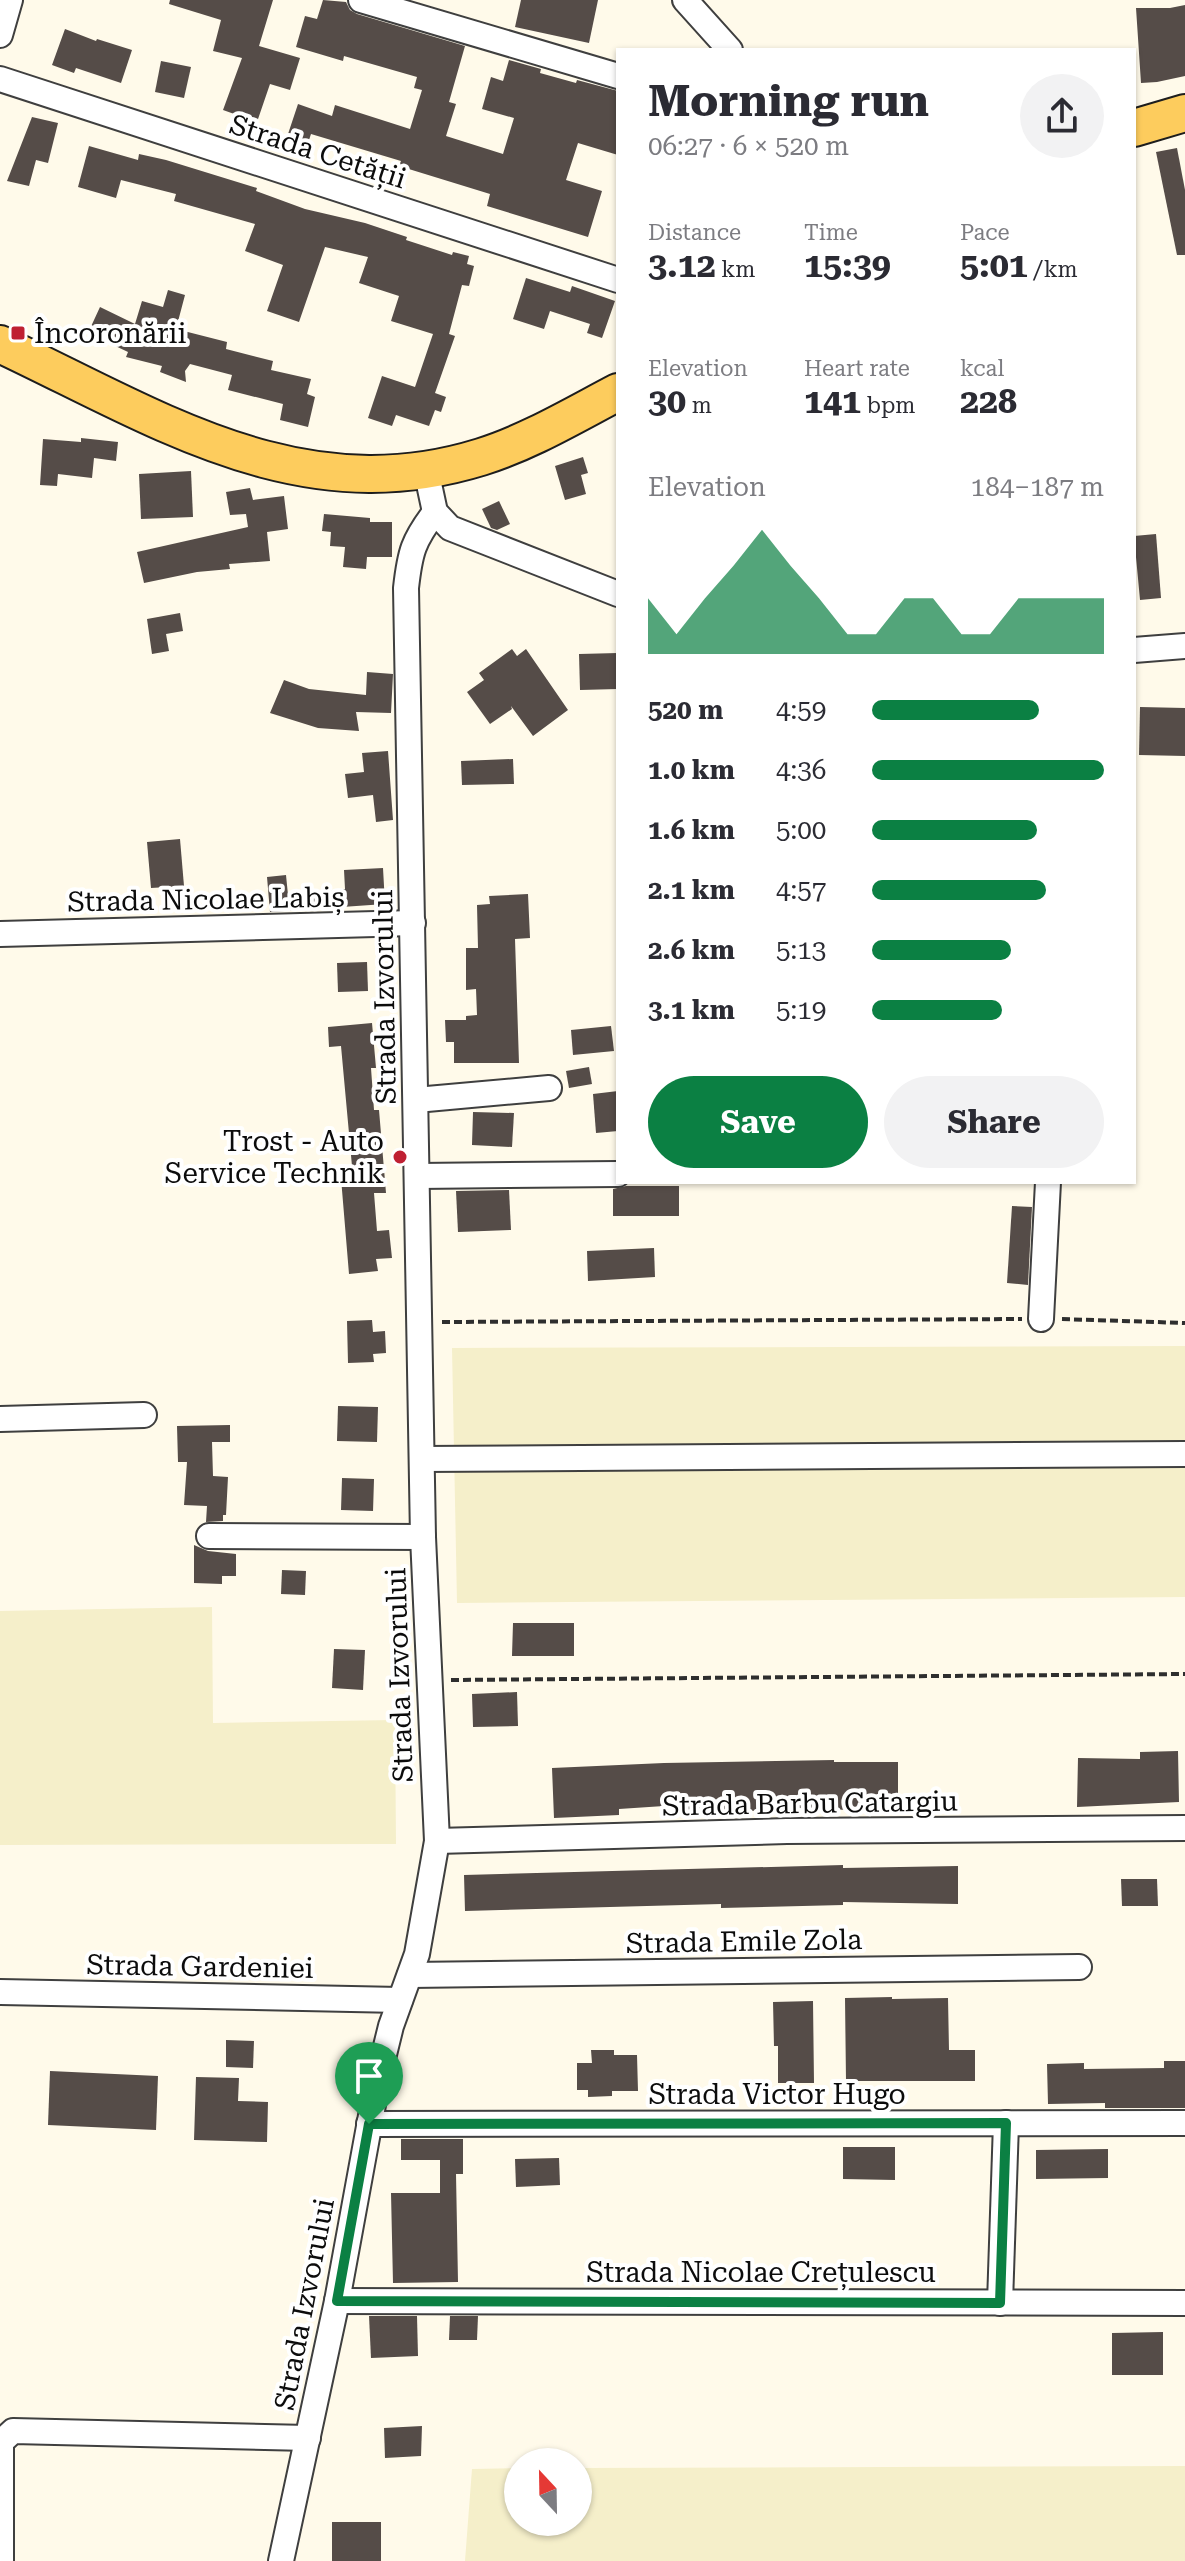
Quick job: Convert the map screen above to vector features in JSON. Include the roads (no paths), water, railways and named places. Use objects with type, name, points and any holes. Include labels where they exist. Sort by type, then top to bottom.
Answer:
[{"type":"main road","points":[[1136,127],[1185,113]]},
{"type":"main road","points":[[0,344],[201,439],[253,457],[307,470],[391,474],[426,470],[485,455],[516,443],[616,393]]},
{"type":"street","points":[[0,35],[10,0]]},
{"type":"street","points":[[361,0],[616,75]]},
{"type":"street","points":[[685,0],[728,48]]},
{"type":"street","name":"Strada Cetății","points":[[0,79],[616,279]]},
{"type":"street","points":[[426,470],[435,512],[450,528],[616,593]]},
{"type":"street","name":"Strada Izvorului","points":[[281,2561],[337,2301],[369,2124],[391,2026],[417,1954],[437,1841],[423,1537],[406,588],[410,556],[417,536],[435,512]]},
{"type":"street","points":[[1136,650],[1185,646]]},
{"type":"street","name":"Strada Nicolae Labiș","points":[[0,934],[413,923]]},
{"type":"street","points":[[416,1100],[549,1088]]},
{"type":"street","points":[[418,1176],[616,1174]]},
{"type":"street","points":[[1041,1319],[1048,1184]]},
{"type":"street","points":[[0,1419],[144,1415]]},
{"type":"street","points":[[422,1459],[1184,1454]]},
{"type":"street","name":"Strada Izvorului","points":[[209,1536],[423,1537]]},
{"type":"street","name":"Strada Barbu Catargiu","points":[[437,1841],[787,1831],[1185,1828]]},
{"type":"street","name":"Strada Emile Zola","points":[[410,1975],[1079,1967]]},
{"type":"street","name":"Strada Gardeniei","points":[[0,1992],[400,2000]]},
{"type":"street","points":[[1000,2303],[1006,2123]]},
{"type":"street","name":"Strada Victor Hugo","points":[[369,2124],[1185,2123]]},
{"type":"street","name":"Strada Nicolae Crețulescu","points":[[337,2301],[1185,2303]]},
{"type":"street","points":[[1,2561],[1,2442],[13,2431],[308,2438]]},
{"type":"place","name":"Încoronării","points":[[18,333]]},
{"type":"place","name":"Trost - Auto Service Technik","points":[[400,1157]]}]
